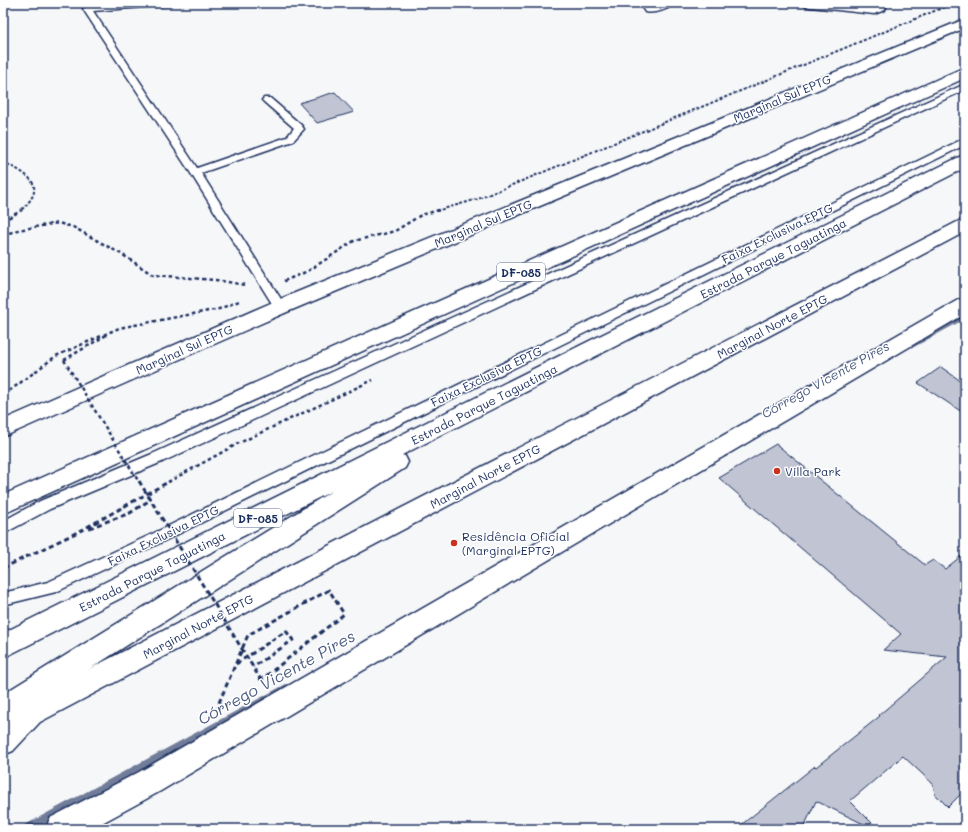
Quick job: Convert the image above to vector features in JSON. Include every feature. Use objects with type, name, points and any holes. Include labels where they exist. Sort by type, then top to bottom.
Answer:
[{"type":"main road","points":[[650,9],[667,3]]},
{"type":"main road","points":[[810,3],[874,10],[880,7],[880,3]]},
{"type":"main road","name":"Marginal Sul EPTG","points":[[3,429],[280,306],[965,23]]},
{"type":"main road","name":"DF-085","points":[[3,505],[965,72]]},
{"type":"main road","name":"Estrada Parque Taguatinga","points":[[3,646],[965,161]]},
{"type":"main road","name":"Marginal Norte EPTG","points":[[3,722],[34,712],[965,226]]},
{"type":"main road","points":[[61,829],[149,782],[965,305]]},
{"type":"main road","points":[[3,709],[513,389]]},
{"type":"main road","points":[[3,493],[77,472]]},
{"type":"main road","points":[[3,742],[34,712]]},
{"type":"lane","points":[[171,3],[87,9],[195,172],[280,306]]},
{"type":"lane","points":[[3,528],[45,505],[157,458],[965,87]]},
{"type":"lane","points":[[195,172],[290,139],[299,129],[298,127],[267,100]]},
{"type":"lane","name":"Faixa Exclusiva EPTG","points":[[3,600],[52,588],[153,540],[965,141]]},
{"type":"path","points":[[3,393],[12,389],[56,356],[119,328],[220,309],[308,270],[354,241],[395,231],[421,215],[478,199],[954,3]]},
{"type":"path","points":[[3,162],[29,176],[33,183],[34,192],[25,207],[3,221]]},
{"type":"path","points":[[3,235],[18,230],[58,223],[73,227],[124,255],[153,275],[216,280],[268,289]]},
{"type":"path","points":[[119,328],[64,360],[150,500],[253,667],[261,680],[344,614],[329,590],[248,636],[236,664],[218,704],[226,737]]},
{"type":"path","points":[[80,532],[239,444],[376,379]]},
{"type":"path","points":[[3,568],[80,532],[130,512],[150,500]]},
{"type":"path","points":[[236,664],[286,631],[293,640],[253,667]]},
{"type":"building","points":[[335,92],[354,112],[317,123],[299,103]]},
{"type":"building","points":[[941,367],[965,384],[965,414],[918,383]]},
{"type":"building","points":[[776,444],[925,565],[933,560],[945,569],[965,553],[965,790],[948,807],[935,794],[933,784],[903,756],[850,801],[875,826],[874,829],[816,801],[803,829],[736,829],[880,716],[879,715],[947,657],[883,650],[901,634],[719,478]]},
{"type":"waterway","name":"Córrego Vicente Pires","points":[[912,345],[965,316]]},
{"type":"waterway","name":"Córrego Vicente Pires","points":[[26,829],[286,688]]},
{"type":"place","name":"Villa Park","points":[[777,471]]},
{"type":"place","name":"Residência Oficial (Marginal EPTG)","points":[[454,543]]}]
